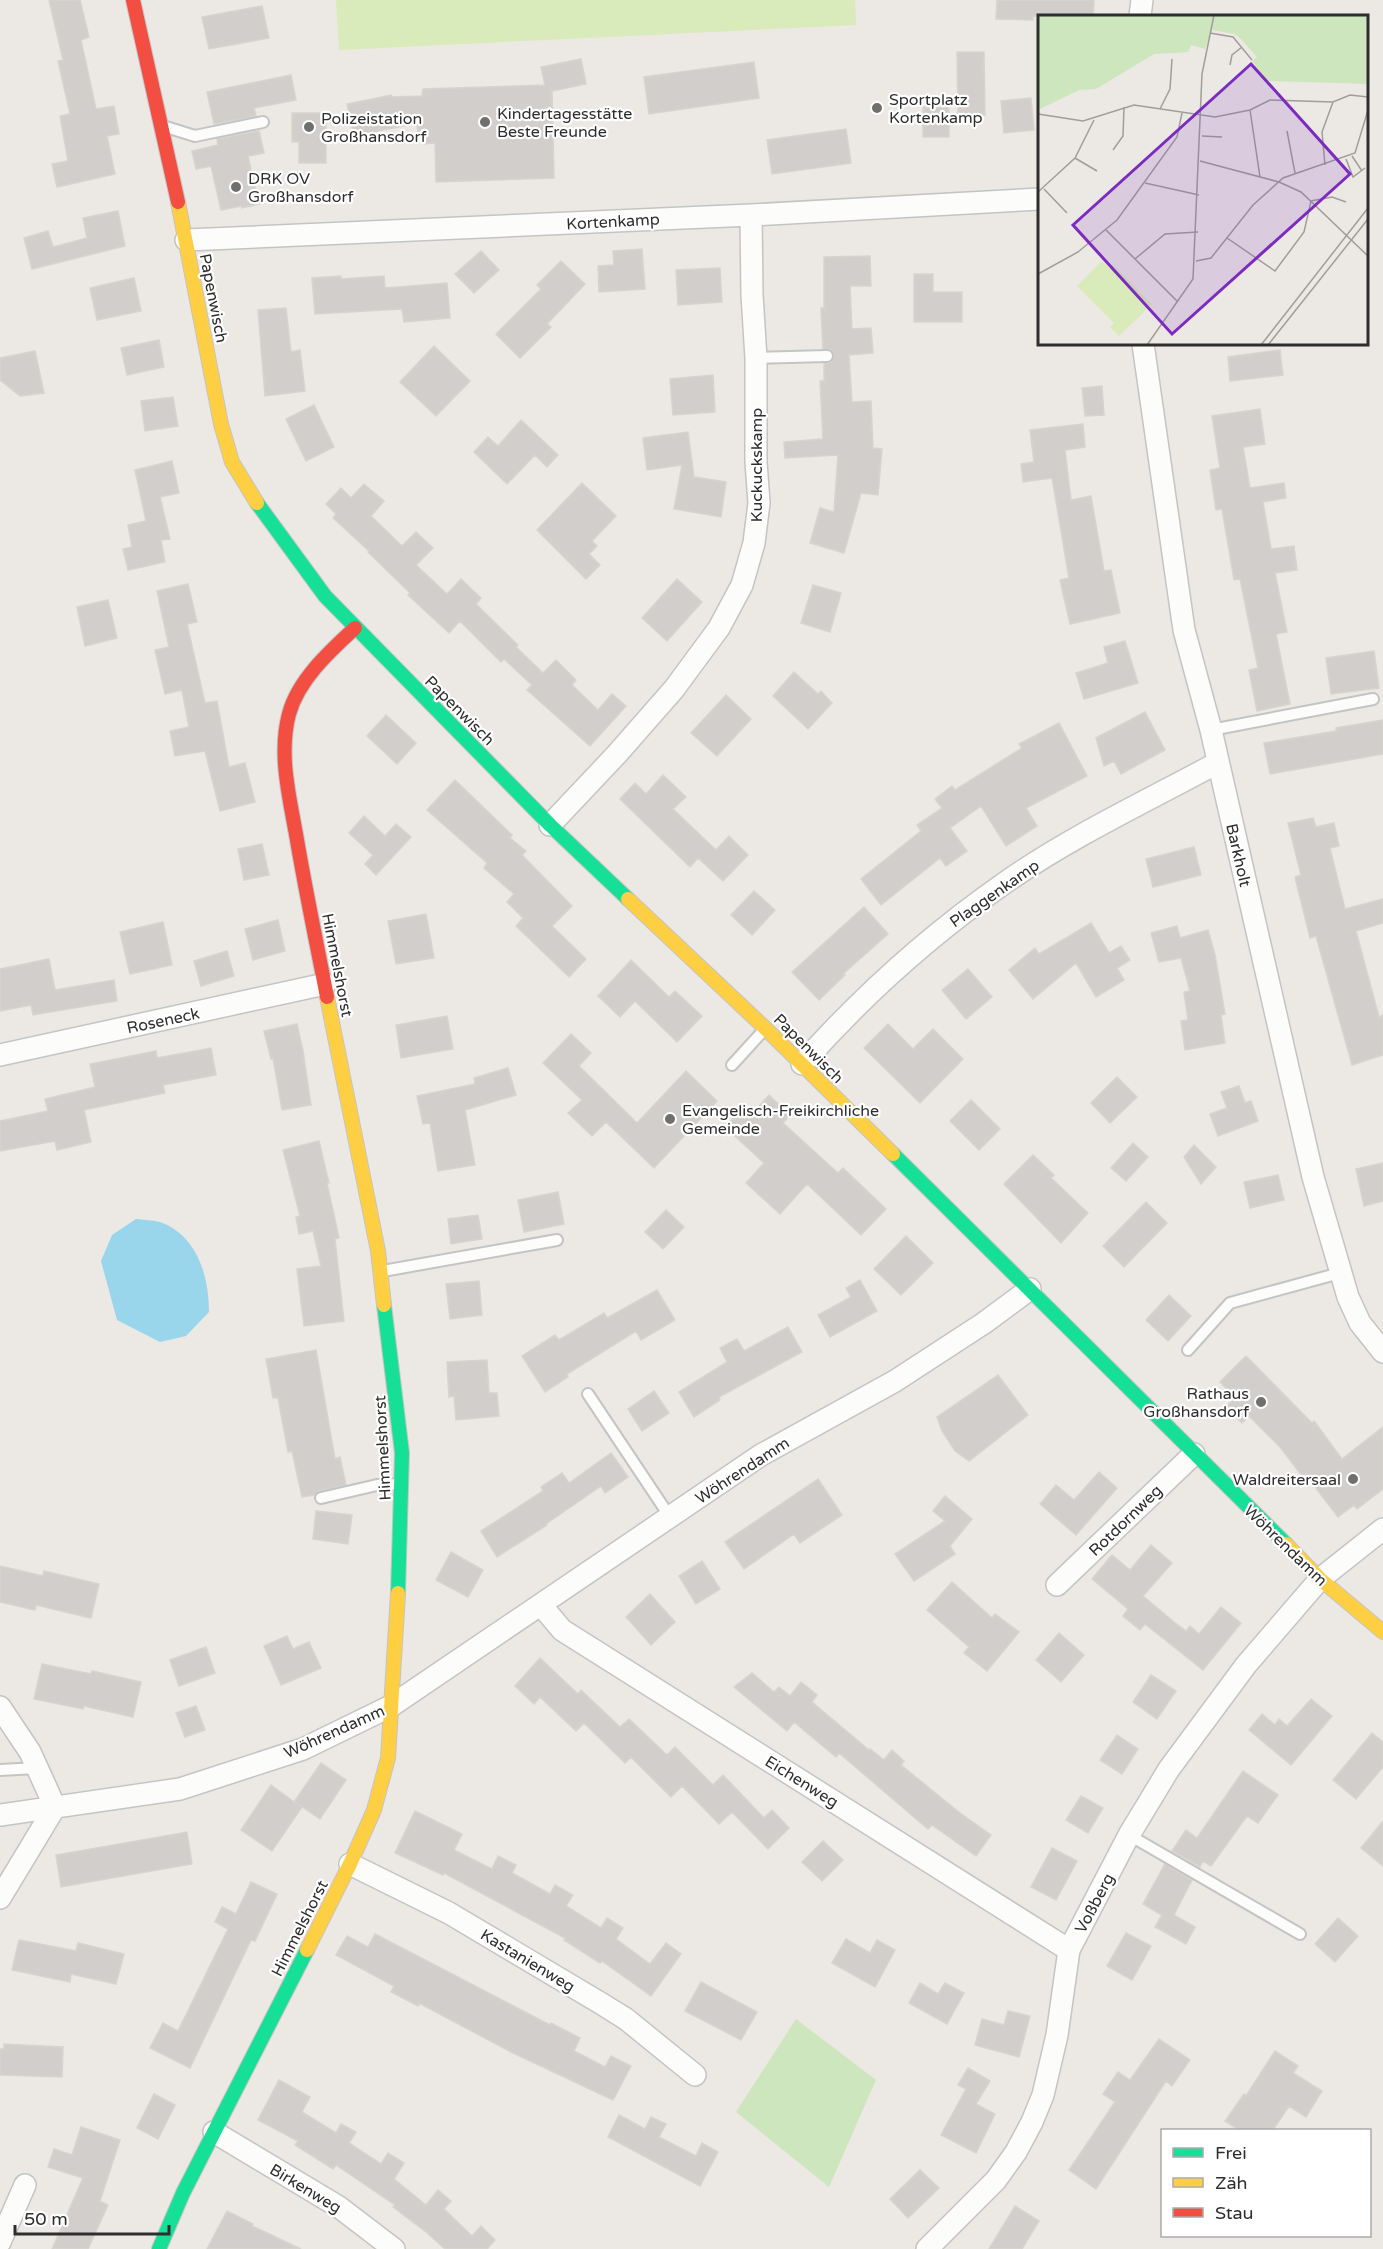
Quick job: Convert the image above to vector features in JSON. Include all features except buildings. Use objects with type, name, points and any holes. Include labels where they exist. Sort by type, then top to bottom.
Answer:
[{"type":"street","name":"Papenwisch","points":[[133,0],[186,240],[221,424],[232,462],[248,491],[325,596],[356,628],[550,825],[765,1028],[1030,1289]]},
{"type":"street","points":[[1140,15],[1142,0]]},
{"type":"street","name":"Kortenkamp","points":[[186,240],[751,215],[1038,199]]},
{"type":"street","name":"Kuckuckskamp","points":[[550,825],[618,754],[674,689],[714,637],[742,585],[754,543],[759,503],[756,462],[756,358],[751,215]]},
{"type":"street","name":"Barkholt","points":[[1143,345],[1184,630],[1211,730],[1313,1177],[1348,1297],[1360,1323],[1383,1352]]},
{"type":"street","name":"Himmelshorst","points":[[159,2249],[183,2193],[350,1864],[374,1810],[388,1758],[401,1550],[402,1453],[378,1251],[286,785],[284,754],[289,713],[303,684],[336,646],[356,628]]},
{"type":"street","name":"Plaggenkamp","points":[[802,1064],[866,994],[909,956],[1008,881],[1078,838],[1217,763]]},
{"type":"street","name":"Roseneck","points":[[0,1055],[325,984]]},
{"type":"street","name":"Wöhrendamm","points":[[0,1815],[180,1789],[303,1749],[391,1706],[761,1455],[895,1381],[984,1323],[1030,1289],[1320,1579],[1383,1632]]},
{"type":"street","name":"Rotdornweg","points":[[1057,1585],[1194,1454]]},
{"type":"street","name":"Voßberg","points":[[927,2249],[996,2180],[1016,2152],[1032,2122],[1043,2095],[1057,2035],[1069,1950],[1129,1835],[1169,1769],[1246,1665],[1320,1579],[1383,1529]]},
{"type":"street","name":"Eichenweg","points":[[541,1605],[562,1630],[1069,1950]]},
{"type":"street","points":[[0,1707],[30,1752],[55,1807],[0,1898]]},
{"type":"street","name":"Kastanienweg","points":[[350,1864],[449,1913],[610,2009],[626,2019],[695,2075]]},
{"type":"street","name":"Birkenweg","points":[[214,2132],[339,2207],[394,2249]]},
{"type":"street","points":[[0,2242],[26,2185]]},
{"type":"lane","points":[[160,124],[195,136],[263,122]]},
{"type":"lane","points":[[756,358],[827,356]]},
{"type":"lane","points":[[1211,730],[1373,699]]},
{"type":"lane","points":[[732,1065],[765,1028]]},
{"type":"lane","points":[[381,1272],[557,1240]]},
{"type":"lane","points":[[1188,1350],[1230,1303],[1340,1273]]},
{"type":"lane","points":[[588,1394],[670,1517]]},
{"type":"lane","points":[[321,1498],[377,1485],[402,1484]]},
{"type":"lane","points":[[0,1770],[37,1768]]},
{"type":"lane","points":[[1129,1835],[1300,1934]]},
{"type":"green space","points":[[336,0],[855,0],[856,25],[339,50]]},
{"type":"green space","points":[[796,2019],[876,2080],[829,2187],[736,2112]]},
{"type":"water","points":[[136,1219],[160,1222],[173,1228],[183,1236],[198,1258],[207,1285],[209,1312],[186,1336],[160,1342],[117,1320],[101,1261],[112,1235]]},
{"type":"traffic: fast","points":[[257,503],[325,596],[550,825],[628,899]]},
{"type":"traffic: fast","points":[[893,1154],[1286,1544]]},
{"type":"traffic: fast","points":[[384,1305],[402,1453],[398,1593]]},
{"type":"traffic: fast","points":[[159,2249],[183,2193],[307,1950]]},
{"type":"traffic: slow","points":[[178,202],[221,424],[232,462],[257,503]]},
{"type":"traffic: slow","points":[[628,899],[765,1028],[893,1154]]},
{"type":"traffic: slow","points":[[327,997],[378,1251],[384,1305]]},
{"type":"traffic: slow","points":[[1286,1544],[1320,1579],[1383,1632]]},
{"type":"traffic: slow","points":[[307,1950],[374,1810],[388,1758],[398,1593]]},
{"type":"traffic: jam","points":[[133,0],[178,202]]},
{"type":"traffic: jam","points":[[327,997],[288,793],[285,761],[286,730],[293,701],[307,678],[335,646],[355,628]]},
{"type":"place","name":"Sportplatz Kortenkamp","points":[[877,108]]},
{"type":"place","name":"Kindertagesstätte Beste Freunde","points":[[485,122]]},
{"type":"place","name":"Polizeistation Großhansdorf","points":[[309,127]]},
{"type":"place","name":"DRK OV Großhansdorf","points":[[236,187]]},
{"type":"place","name":"Evangelisch-Freikirchliche Gemeinde","points":[[670,1119]]},
{"type":"place","name":"Rathaus Großhansdorf","points":[[1261,1402]]},
{"type":"place","name":"Waldreitersaal","points":[[1353,1479]]}]
